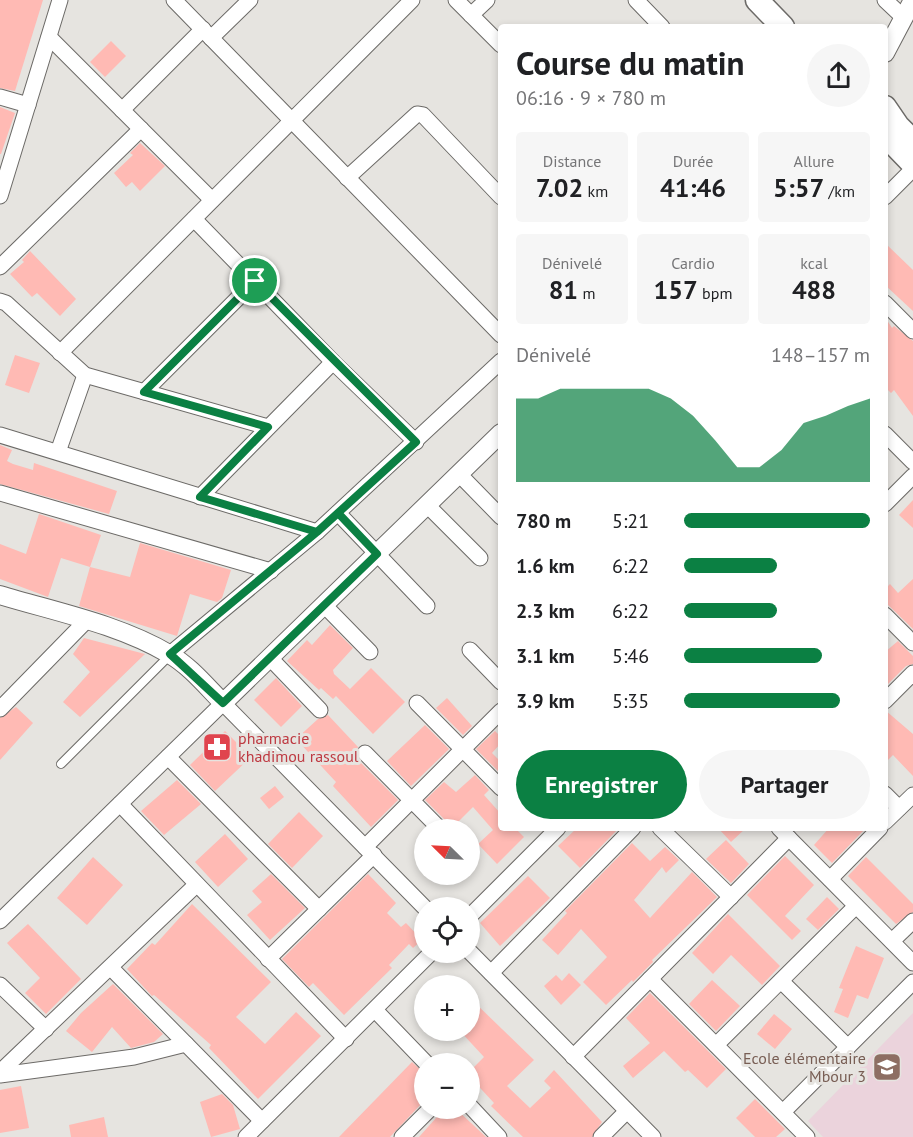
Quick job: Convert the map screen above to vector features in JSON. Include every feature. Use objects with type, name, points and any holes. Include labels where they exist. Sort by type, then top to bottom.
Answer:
[{"type":"main road","points":[[758,1],[765,24]]},
{"type":"main road","points":[[758,1],[780,24]]},
{"type":"main road","points":[[888,111],[913,141]]},
{"type":"main road","points":[[888,138],[913,164]]},
{"type":"street","points":[[0,196],[60,0]]},
{"type":"street","points":[[174,0],[498,332]]},
{"type":"street","points":[[122,110],[207,33],[250,0]]},
{"type":"street","points":[[60,353],[412,0]]},
{"type":"street","points":[[456,0],[498,42]]},
{"type":"street","points":[[471,15],[487,0]]},
{"type":"street","points":[[636,0],[659,24]]},
{"type":"street","points":[[885,0],[894,31]]},
{"type":"street","points":[[888,46],[913,0]]},
{"type":"street","points":[[49,37],[212,200]]},
{"type":"street","points":[[0,97],[28,105]]},
{"type":"street","points":[[348,178],[411,117],[417,114],[423,116],[498,194]]},
{"type":"street","points":[[0,267],[141,129]]},
{"type":"street","points":[[888,194],[913,169]]},
{"type":"street","points":[[194,219],[333,362],[416,442]]},
{"type":"street","points":[[144,392],[255,281]]},
{"type":"street","points":[[0,301],[6,303],[85,375],[268,427]]},
{"type":"street","points":[[888,306],[913,331]]},
{"type":"street","points":[[200,497],[333,362]]},
{"type":"street","points":[[170,654],[317,532],[498,364]]},
{"type":"street","points":[[58,452],[85,375]]},
{"type":"street","points":[[0,435],[317,532]]},
{"type":"street","points":[[888,437],[913,462]]},
{"type":"street","points":[[0,921],[459,474],[498,441]]},
{"type":"street","points":[[459,474],[498,514]]},
{"type":"street","points":[[888,501],[913,476]]},
{"type":"street","points":[[0,493],[271,571]]},
{"type":"street","points":[[427,505],[480,558]]},
{"type":"street","points":[[338,513],[427,606]]},
{"type":"street","points":[[0,595],[135,638],[170,654],[223,703],[415,897]]},
{"type":"street","points":[[324,605],[370,652]]},
{"type":"street","points":[[888,618],[913,643]]},
{"type":"street","points":[[0,709],[86,621]]},
{"type":"street","points":[[470,650],[498,679]]},
{"type":"street","points":[[270,658],[320,710]]},
{"type":"street","points":[[888,697],[913,672]]},
{"type":"street","points":[[417,703],[498,785]]},
{"type":"street","points":[[268,959],[319,909],[412,800],[498,714]]},
{"type":"street","points":[[365,753],[430,819]]},
{"type":"street","points":[[168,757],[319,909]]},
{"type":"street","points":[[888,819],[913,795]]},
{"type":"street","points":[[888,797],[899,807]]},
{"type":"street","points":[[120,804],[346,1038]]},
{"type":"street","points":[[480,906],[555,831]]},
{"type":"street","points":[[490,973],[630,831]]},
{"type":"street","points":[[663,831],[731,897]]},
{"type":"street","points":[[830,879],[876,831]]},
{"type":"street","points":[[573,1057],[731,897],[784,833],[913,963]]},
{"type":"street","points":[[0,1073],[196,885]]},
{"type":"street","points":[[716,1045],[856,906]]},
{"type":"street","points":[[892,941],[913,921]]},
{"type":"street","points":[[480,962],[652,1137]]},
{"type":"street","points":[[248,1137],[421,963]]},
{"type":"street","points":[[111,968],[262,1121]]},
{"type":"street","points":[[650,979],[807,1137]]},
{"type":"street","points":[[782,981],[848,1047]]},
{"type":"street","points":[[783,1112],[913,982]]},
{"type":"street","points":[[0,985],[46,1029]]},
{"type":"street","points":[[375,1010],[417,1053]]},
{"type":"street","points":[[0,1073],[134,1057],[186,1044]]},
{"type":"street","points":[[601,1137],[627,1111]]},
{"type":"street","points":[[480,1117],[499,1137]]},
{"type":"street","points":[[402,1137],[420,1119]]},
{"type":"lane","points":[[60,764],[170,654]]},
{"type":"shaded area","name":"Ecole élémentaire Mbour 3","points":[[913,1013],[913,1137],[823,1137],[808,1121]]},
{"type":"building","points":[[0,0],[43,0],[15,91],[0,88]]},
{"type":"building","points":[[111,41],[126,56],[105,77],[90,62]]},
{"type":"building","points":[[0,107],[15,113],[1,154],[0,154]]},
{"type":"building","points":[[140,143],[165,166],[140,191],[132,182],[126,187],[114,173],[133,155],[130,153]]},
{"type":"building","points":[[888,246],[913,270],[913,311],[888,288]]},
{"type":"building","points":[[30,251],[76,299],[60,316],[37,293],[32,297],[10,274],[24,262],[22,260]]},
{"type":"building","points":[[888,322],[892,328],[894,326],[913,341],[913,416],[894,390],[891,393],[888,390]]},
{"type":"building","points":[[15,355],[40,363],[29,393],[5,385]]},
{"type":"building","points":[[0,445],[12,450],[7,461],[13,464],[33,470],[34,463],[117,491],[109,514],[0,484]]},
{"type":"building","points":[[913,500],[913,528],[899,515]]},
{"type":"building","points":[[39,514],[101,535],[90,567],[61,558],[48,597],[0,579],[0,544],[26,554]]},
{"type":"building","points":[[140,543],[231,570],[222,598],[217,602],[190,594],[177,636],[79,606],[90,567],[130,577]]},
{"type":"building","points":[[913,579],[913,629],[888,605],[888,586],[890,584],[898,593]]},
{"type":"building","points":[[330,625],[353,648],[333,670],[334,674],[350,689],[371,668],[405,702],[373,734],[336,696],[333,699],[321,688],[319,690],[287,661],[307,640],[312,645]]},
{"type":"building","points":[[84,638],[145,654],[80,717],[63,702],[90,672],[73,654]]},
{"type":"building","points":[[898,641],[913,656],[913,664],[906,666],[888,684],[888,649]]},
{"type":"building","points":[[276,678],[302,706],[281,727],[254,700]]},
{"type":"building","points":[[447,698],[472,726],[463,735],[436,708]]},
{"type":"building","points":[[16,707],[33,723],[0,760],[0,718]]},
{"type":"building","points":[[888,713],[913,734],[913,776],[893,755],[888,760]]},
{"type":"building","points":[[328,715],[358,747],[356,755],[358,760],[398,800],[371,827],[333,786],[336,782],[296,739],[318,719]]},
{"type":"building","points":[[425,725],[449,749],[411,786],[387,761]]},
{"type":"building","points":[[225,731],[251,757],[215,791],[190,765]]},
{"type":"building","points":[[495,731],[498,734],[498,746],[492,753],[498,759],[498,771],[476,749]]},
{"type":"building","points":[[475,775],[489,790],[484,795],[498,811],[498,831],[518,831],[524,837],[497,864],[480,846],[480,842],[493,830],[473,807],[461,819],[444,819],[425,800],[444,782],[456,792]]},
{"type":"building","points":[[177,780],[201,804],[164,835],[141,811]]},
{"type":"building","points":[[275,786],[284,797],[269,809],[260,798]]},
{"type":"building","points":[[299,812],[323,836],[292,868],[268,844]]},
{"type":"building","points":[[574,831],[616,831],[580,868],[558,846]]},
{"type":"building","points":[[721,831],[743,831],[731,842]]},
{"type":"building","points":[[826,831],[863,831],[832,863],[814,845]]},
{"type":"building","points":[[225,834],[248,859],[218,887],[195,862]]},
{"type":"building","points":[[726,840],[749,864],[731,883],[706,859]]},
{"type":"building","points":[[632,843],[650,861],[665,847],[679,860],[666,873],[662,867],[634,900],[650,918],[692,872],[717,897],[652,960],[653,962],[633,982],[632,980],[606,1005],[583,982],[607,957],[581,929],[558,955],[542,940],[567,913],[565,911]]},
{"type":"building","points":[[785,856],[814,885],[785,916],[801,931],[792,940],[747,895]]},
{"type":"building","points":[[93,857],[123,885],[87,925],[57,898]]},
{"type":"building","points":[[866,857],[913,904],[913,912],[896,924],[848,876]]},
{"type":"building","points":[[271,874],[305,908],[270,940],[247,915],[262,902],[252,891]]},
{"type":"building","points":[[368,874],[396,903],[387,913],[401,927],[406,923],[414,932],[414,947],[409,944],[389,965],[392,968],[344,1015],[313,983],[309,987],[282,959]]},
{"type":"building","points":[[528,876],[550,898],[500,946],[480,923]]},
{"type":"building","points":[[827,897],[839,909],[818,930],[806,919]]},
{"type":"building","points":[[192,904],[271,982],[236,1017],[265,1044],[296,1012],[321,1036],[258,1099],[209,1048],[211,1045],[154,995],[152,996],[127,969],[152,943],[155,945]]},
{"type":"building","points":[[728,914],[780,966],[762,985],[731,955],[713,974],[692,953]]},
{"type":"building","points":[[28,924],[81,979],[46,1014],[25,993],[40,978],[7,943]]},
{"type":"building","points":[[856,946],[884,958],[868,999],[857,995],[848,1018],[834,1012],[843,989],[839,988]]},
{"type":"building","points":[[569,973],[581,985],[561,1005],[544,986],[556,975],[562,981]]},
{"type":"building","points":[[712,980],[740,1006],[716,1031],[689,1004]]},
{"type":"building","points":[[113,984],[163,1034],[154,1042],[131,1048],[112,1027],[92,1052],[66,1031],[81,1013]]},
{"type":"building","points":[[650,993],[726,1069],[707,1088],[688,1070],[685,1072],[664,1051],[633,1078],[623,1066],[650,1043],[626,1018]]},
{"type":"building","points":[[480,1008],[534,1060],[507,1086],[530,1108],[551,1088],[544,1081],[554,1070],[602,1122],[592,1137],[523,1137],[491,1106],[494,1103],[480,1088],[480,1061],[484,1057],[469,1041],[480,1041]]},
{"type":"building","points":[[774,1014],[792,1029],[775,1049],[757,1034]]},
{"type":"building","points":[[412,1062],[414,1064],[414,1112],[390,1137],[339,1137]]},
{"type":"building","points":[[21,1086],[29,1128],[0,1133],[0,1090]]},
{"type":"building","points":[[222,1094],[233,1105],[240,1129],[211,1137],[200,1102]]},
{"type":"building","points":[[755,1099],[785,1129],[776,1137],[755,1137],[736,1118]]},
{"type":"building","points":[[104,1117],[108,1137],[71,1137],[69,1125]]},
{"type":"building","points":[[435,1119],[467,1119],[486,1137],[419,1137]]},
{"type":"place","name":"pharmacie khadimou rassoul","points":[[217,747]]},
{"type":"place","name":"Ecole élémentaire Mbour 3","points":[[887,1067]]},
{"type":"route","points":[[255,281],[144,392],[268,427],[200,497],[317,532],[338,513],[377,554],[223,703],[170,654],[317,532],[416,442],[333,362],[255,281]]}]
